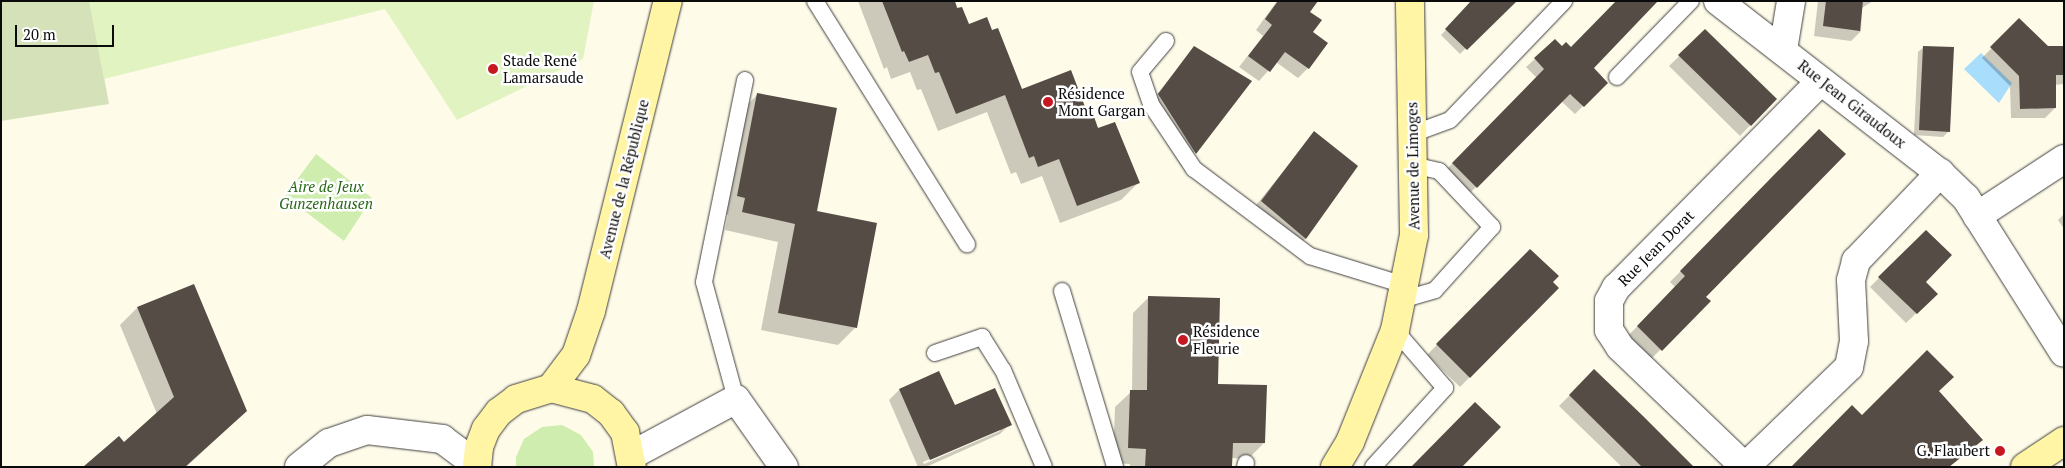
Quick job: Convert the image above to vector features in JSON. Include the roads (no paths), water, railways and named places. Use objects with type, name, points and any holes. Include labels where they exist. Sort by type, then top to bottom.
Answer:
[{"type":"main road","name":"Avenue de la République","points":[[551,388],[576,355],[591,310],[668,1]]},
{"type":"main road","name":"Avenue de Limoges","points":[[1335,467],[1350,442],[1395,330],[1414,234],[1410,1]]},
{"type":"main road","points":[[576,355],[593,399]]},
{"type":"main road","points":[[477,466],[486,429],[499,412],[516,400],[551,388],[593,399],[611,413],[625,432],[632,461]]},
{"type":"main road","points":[[2025,467],[2064,441]]},
{"type":"street","name":"Rue Jean Giraudoux","points":[[1718,1],[1940,173],[1966,198],[2064,352]]},
{"type":"street","points":[[1783,50],[1791,1]]},
{"type":"street","name":"Rue Jean Dorat","points":[[1745,467],[1620,348],[1609,330],[1609,301],[1616,288],[1821,81]]},
{"type":"street","points":[[1977,216],[2064,159]]},
{"type":"street","points":[[1745,467],[1849,367],[1854,341],[1851,280],[1856,261],[1940,173]]},
{"type":"street","points":[[632,461],[736,399],[784,467]]},
{"type":"street","points":[[299,467],[329,444],[367,430],[442,439],[486,429]]},
{"type":"street","points":[[442,439],[477,466]]},
{"type":"lane","points":[[815,1],[967,244]]},
{"type":"lane","points":[[1412,134],[1450,120],[1564,1]]},
{"type":"lane","points":[[1617,77],[1691,1]]},
{"type":"lane","points":[[1166,41],[1140,72],[1152,106],[1194,169],[1310,256],[1403,292],[1435,290],[1492,227],[1439,171],[1413,165]]},
{"type":"lane","points":[[736,399],[704,282],[744,80]]},
{"type":"lane","points":[[1062,291],[1115,467]]},
{"type":"lane","points":[[1373,467],[1445,388],[1395,330]]},
{"type":"lane","points":[[935,353],[982,337],[1003,370],[1044,467]]},
{"type":"water","points":[[1981,53],[2012,83],[1999,103],[1964,69]]},
{"type":"place","name":"Stade René Lamarsaude","points":[[493,69]]},
{"type":"place","name":"Résidence Mont Gargan","points":[[1048,102]]},
{"type":"place","name":"Résidence Fleurie","points":[[1183,340]]},
{"type":"place","name":"G. Flaubert","points":[[2000,451]]},
{"type":"park label","name":"Aire de Jeux Gunzenhausen","points":[[326,194]]}]
